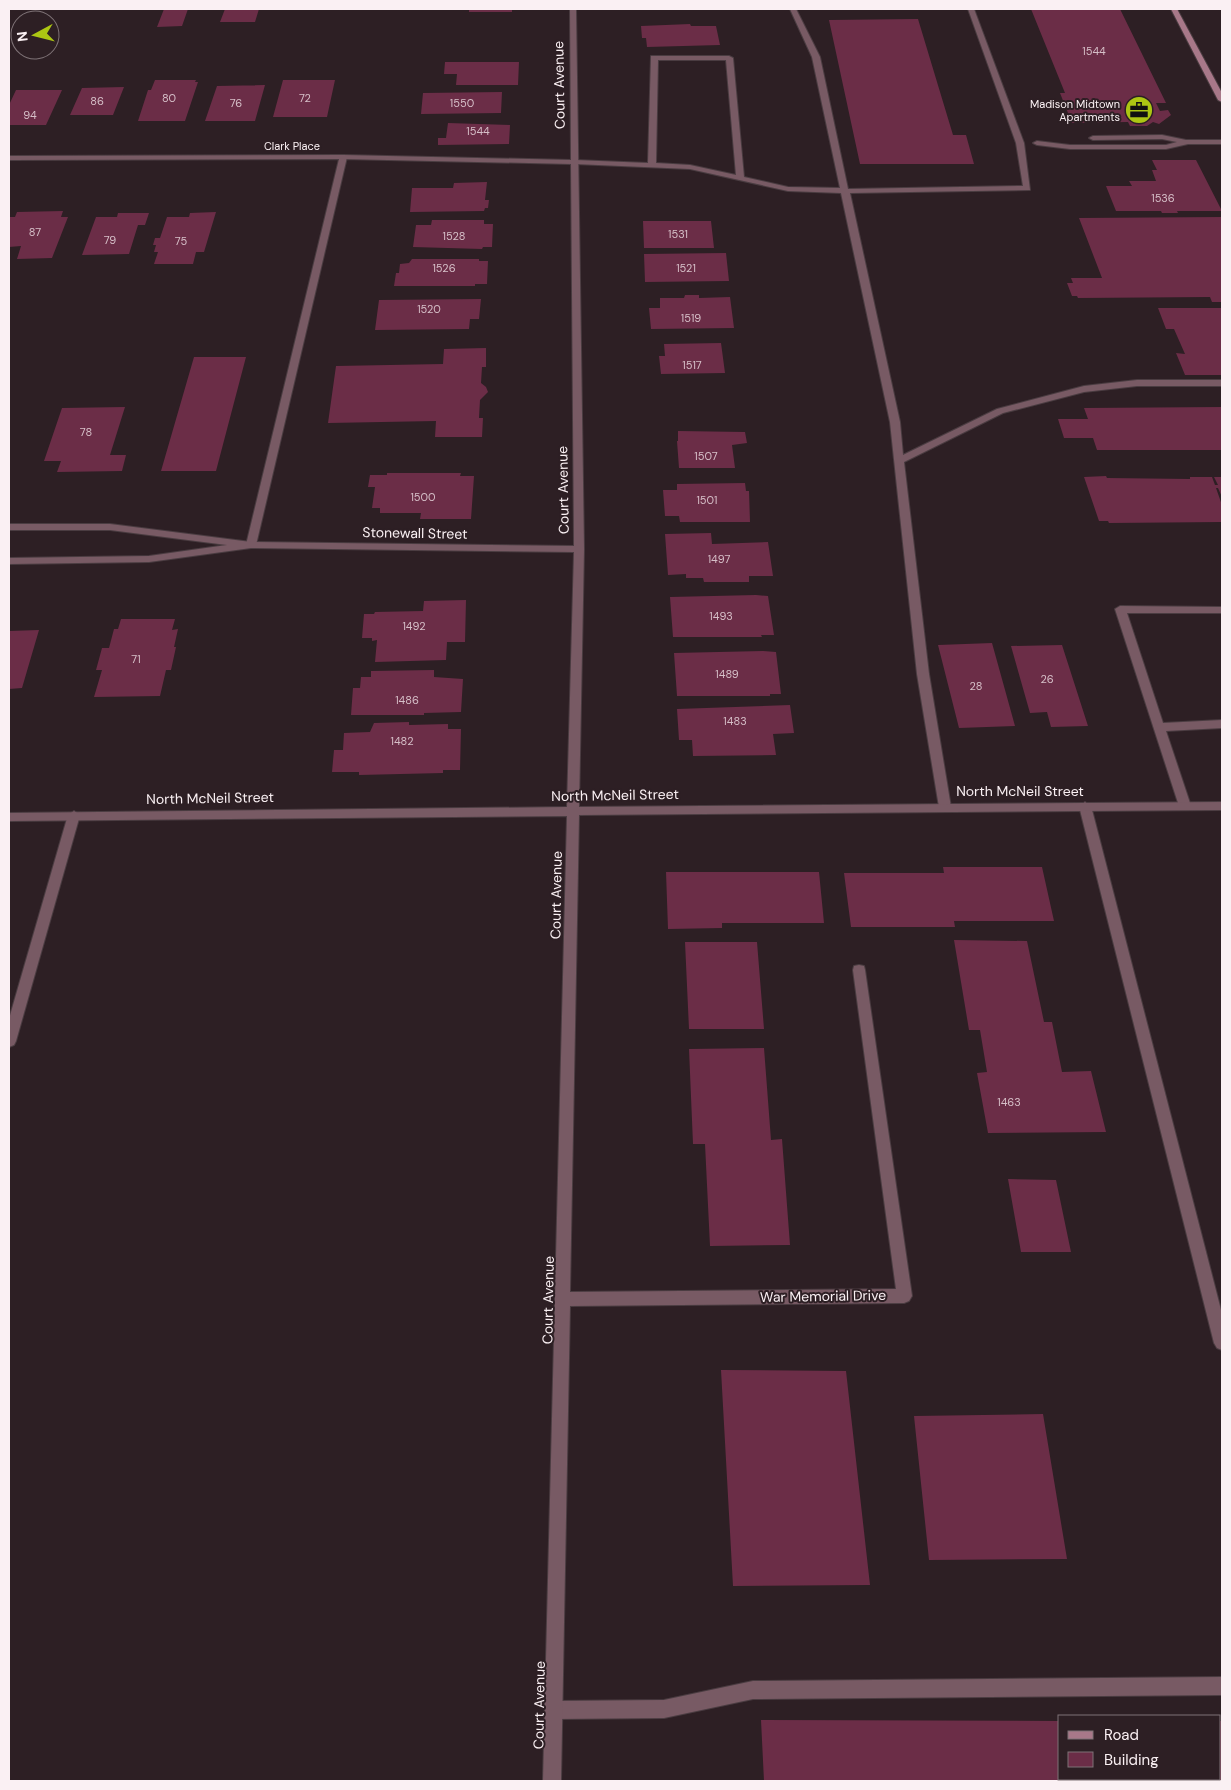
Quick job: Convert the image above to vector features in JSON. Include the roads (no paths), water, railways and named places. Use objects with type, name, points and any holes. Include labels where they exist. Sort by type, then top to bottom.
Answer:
[{"type":"street","name":"Court Avenue","points":[[552,1781],[579,549],[573,9]]},
{"type":"street","points":[[792,9],[816,57],[895,422],[923,674],[945,807]]},
{"type":"street","points":[[971,9],[1020,143],[1037,142],[1070,147],[1166,147],[1188,142],[1222,142]]},
{"type":"street","points":[[1174,9],[1222,100]]},
{"type":"street","points":[[652,166],[654,58],[729,58],[740,178]]},
{"type":"street","name":"Clark Place","points":[[9,158],[343,157],[575,162],[690,167],[788,189],[845,191],[1027,188],[1020,143]]},
{"type":"street","points":[[251,545],[343,157]]},
{"type":"street","points":[[899,461],[933,442],[1000,411],[1084,389],[1137,383],[1222,383]]},
{"type":"street","name":"Stonewall Street","points":[[9,528],[110,527],[251,545],[579,549]]},
{"type":"street","name":"Stonewall Street","points":[[9,561],[149,560],[251,545]]},
{"type":"street","points":[[1185,806],[1120,609],[1222,610]]},
{"type":"street","points":[[1160,726],[1222,724]]},
{"type":"street","points":[[1085,806],[1222,1343]]},
{"type":"street","name":"North McNeil Street","points":[[9,817],[573,810],[1222,806]]},
{"type":"street","points":[[9,1042],[74,815]]},
{"type":"street","name":"War Memorial Drive","points":[[563,1299],[904,1296],[859,970]]},
{"type":"street","points":[[554,1710],[664,1710],[753,1690],[1222,1686]]},
{"type":"place","name":"Madison Midtown Apartments","points":[[1139,110]]}]
